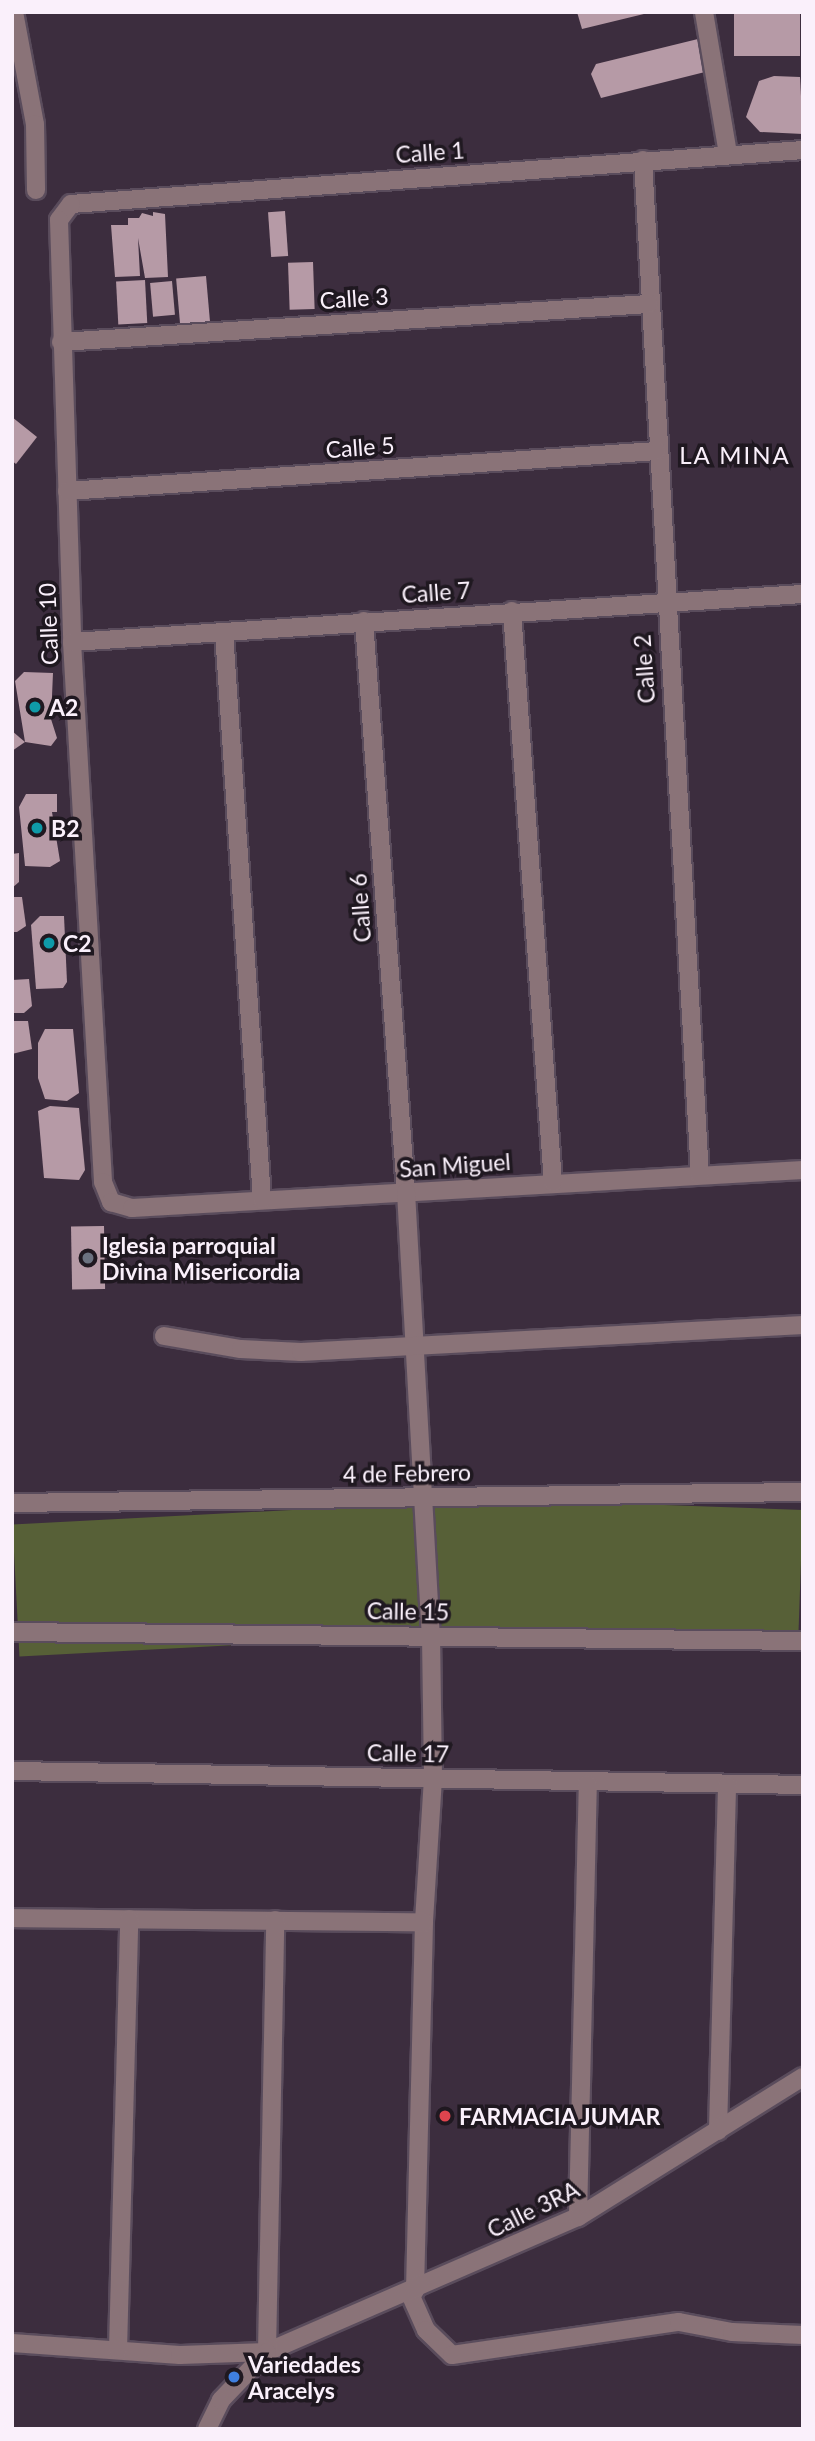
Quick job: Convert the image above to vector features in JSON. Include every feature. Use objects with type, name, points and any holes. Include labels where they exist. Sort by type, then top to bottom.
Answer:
[{"type":"street","points":[[14,12],[36,124],[36,190]]},
{"type":"street","points":[[704,12],[728,154]]},
{"type":"street","name":"Calle 1","points":[[63,211],[71,204],[803,150]]},
{"type":"street","name":"Calle 2","points":[[643,160],[665,601],[700,1175]]},
{"type":"street","name":"Calle 10","points":[[63,211],[59,220],[61,342],[72,642],[103,1182],[111,1202]]},
{"type":"street","name":"Calle 3","points":[[61,342],[649,304]]},
{"type":"street","name":"Calle 5","points":[[67,492],[657,451]]},
{"type":"street","name":"Calle 7","points":[[72,642],[512,611],[803,594]]},
{"type":"street","points":[[512,611],[553,1183]]},
{"type":"street","name":"Calle 6","points":[[364,621],[405,1192],[430,1635],[433,1778],[424,1922],[412,2293]]},
{"type":"street","points":[[224,632],[262,1200]]},
{"type":"street","name":"San Miguel","points":[[111,1202],[132,1208],[803,1170]]},
{"type":"street","points":[[164,1336],[241,1349],[289,1352],[803,1325]]},
{"type":"street","name":"4 de Febrero","points":[[12,1503],[803,1492]]},
{"type":"street","name":"Calle 15","points":[[12,1632],[803,1641]]},
{"type":"street","name":"Calle 17","points":[[12,1771],[433,1778],[588,1784],[803,1785]]},
{"type":"street","points":[[578,2217],[588,1784]]},
{"type":"street","points":[[718,2131],[727,1786]]},
{"type":"street","points":[[12,1918],[424,1922]]},
{"type":"street","points":[[118,2350],[129,1919]]},
{"type":"street","points":[[207,2429],[221,2400],[267,2352],[275,1920]]},
{"type":"street","name":"Calle 3RA","points":[[267,2352],[412,2293],[578,2217],[803,2077]]},
{"type":"street","points":[[412,2293],[426,2330],[452,2355],[679,2322],[732,2332],[803,2336]]},
{"type":"street","points":[[12,2343],[192,2355],[267,2352]]},
{"type":"green space","points":[[433,1497],[803,1510],[798,1649],[428,1636]]},
{"type":"green space","points":[[425,1503],[432,1635],[19,1656],[13,1525]]},
{"type":"building","points":[[577,12],[648,12],[648,13],[582,29]]},
{"type":"building","points":[[734,12],[800,12],[800,56],[734,56]]},
{"type":"building","points":[[702,38],[709,71],[601,98],[591,74],[596,64]]},
{"type":"building","points":[[774,76],[800,77],[803,134],[760,132],[746,117],[759,81]]},
{"type":"building","points":[[285,211],[288,256],[271,257],[268,212]]},
{"type":"building","points":[[153,212],[165,214],[168,277],[145,278],[138,238],[140,276],[115,277],[111,225],[128,225],[128,218],[139,218],[142,213],[153,216]]},
{"type":"building","points":[[313,262],[315,309],[290,310],[288,263]]},
{"type":"building","points":[[206,276],[210,323],[180,325],[176,279]]},
{"type":"building","points":[[145,280],[147,323],[118,324],[116,282]]},
{"type":"building","points":[[172,281],[175,315],[153,317],[150,283]]},
{"type":"building","points":[[12,417],[37,437],[16,464],[12,461]]},
{"type":"building","name":"A2","points":[[24,672],[53,673],[51,719],[57,738],[51,746],[25,742],[15,681]]},
{"type":"building","points":[[12,731],[25,742],[12,751]]},
{"type":"building","name":"B2","points":[[26,794],[57,794],[57,812],[52,812],[60,861],[50,867],[25,866],[19,807]]},
{"type":"building","points":[[19,853],[19,882],[12,888],[12,854]]},
{"type":"building","points":[[12,897],[22,897],[26,926],[17,932],[12,932]]},
{"type":"building","name":"C2","points":[[40,916],[64,916],[67,982],[63,988],[36,989],[31,925]]},
{"type":"building","points":[[29,979],[32,1006],[24,1013],[12,1013],[12,980]]},
{"type":"building","points":[[12,1021],[28,1021],[32,1049],[12,1054]]},
{"type":"building","points":[[45,1029],[73,1029],[79,1093],[67,1101],[45,1099],[38,1078],[38,1043]]},
{"type":"building","points":[[50,1106],[79,1108],[85,1170],[79,1180],[44,1178],[38,1111]]},
{"type":"building","name":"Iglesia parroquial Divina Misericordia","points":[[104,1226],[105,1289],[72,1290],[71,1227]]},
{"type":"place","name":"A2","points":[[35,707]]},
{"type":"place","name":"B2","points":[[37,828]]},
{"type":"place","name":"C2","points":[[49,943]]},
{"type":"place","name":"Iglesia parroquial Divina Misericordia","points":[[88,1258]]},
{"type":"place","name":"FARMACIA JUMAR","points":[[445,2116]]},
{"type":"place","name":"Variedades Aracelys","points":[[234,2377]]},
{"type":"district","name":"LA MINA","points":[[735,455]]}]
